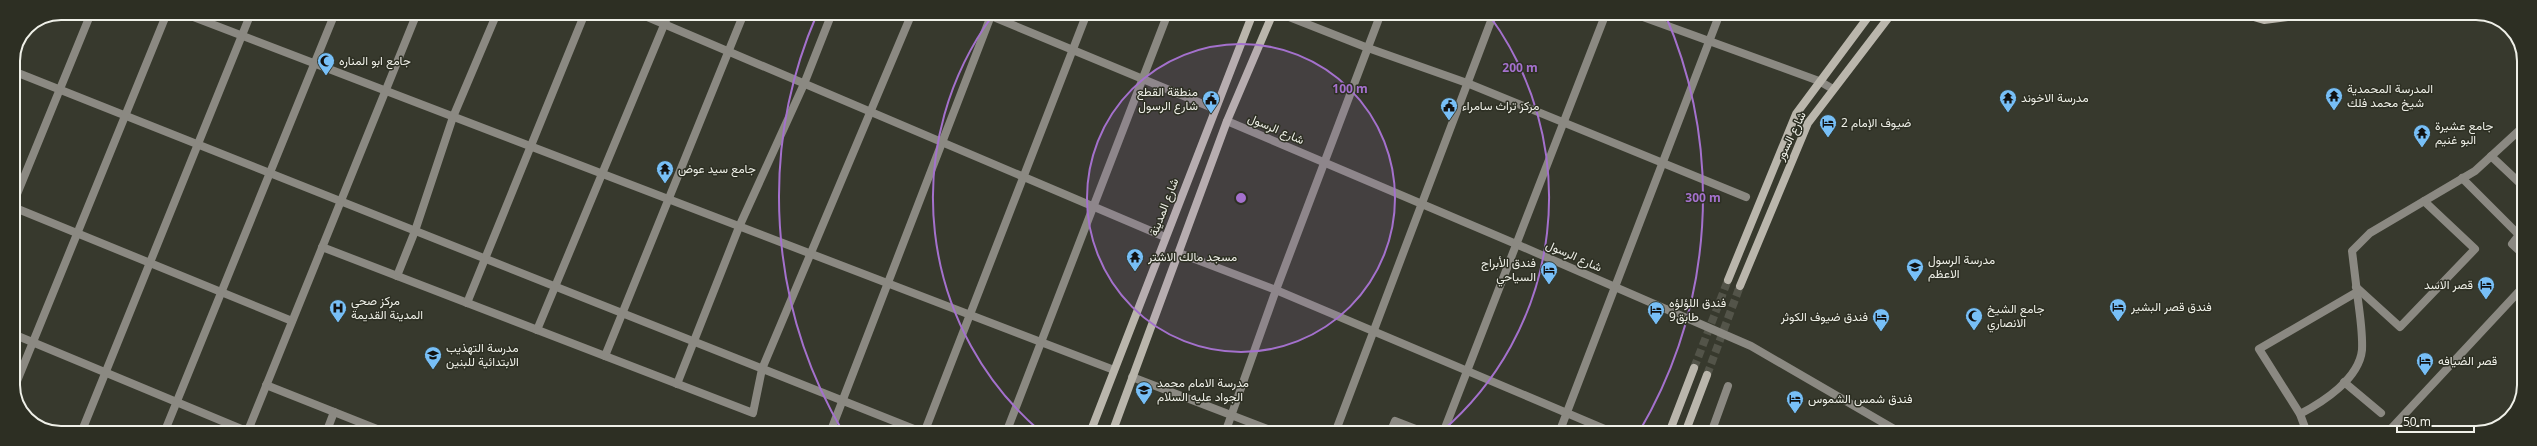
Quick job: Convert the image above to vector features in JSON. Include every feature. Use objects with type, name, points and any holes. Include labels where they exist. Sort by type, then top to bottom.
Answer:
[{"type":"main road","name":"شارع المدينة","points":[[1093,426],[1165,236],[1250,20]]},
{"type":"main road","points":[[1114,426],[1227,121],[1270,20]]},
{"type":"main road","name":"شارع السور","points":[[1728,280],[1789,129],[1819,81],[1866,20]]},
{"type":"main road","name":"شارع السور","points":[[1740,286],[1803,133],[1834,89],[1887,20]]},
{"type":"main road","points":[[1672,426],[1694,368]]},
{"type":"main road","points":[[1688,426],[1707,375]]},
{"type":"street","points":[[20,187],[88,20]]},
{"type":"street","points":[[20,374],[164,20]]},
{"type":"street","points":[[201,20],[1114,370]]},
{"type":"street","points":[[85,426],[248,20]]},
{"type":"street","points":[[167,426],[332,20]]},
{"type":"street","points":[[250,426],[415,20]]},
{"type":"street","points":[[397,276],[415,231],[453,117],[494,20]]},
{"type":"street","points":[[467,303],[582,20]]},
{"type":"street","points":[[655,20],[1165,236]]},
{"type":"street","points":[[538,330],[665,20]]},
{"type":"street","points":[[604,356],[741,20]]},
{"type":"street","points":[[677,384],[739,226],[804,84],[829,20]]},
{"type":"street","points":[[322,247],[753,413],[762,369],[872,112],[909,20]]},
{"type":"street","points":[[833,426],[942,142],[987,20]]},
{"type":"street","points":[[1003,20],[1142,80],[1215,109]]},
{"type":"street","points":[[927,426],[1074,51],[1085,20]]},
{"type":"street","points":[[1009,426],[1165,20]]},
{"type":"street","points":[[1297,20],[1368,48],[1468,83],[1746,197]]},
{"type":"street","points":[[1227,426],[1276,290],[1378,20]]},
{"type":"street","points":[[1338,426],[1491,20]]},
{"type":"street","points":[[1446,426],[1603,20]]},
{"type":"street","points":[[1651,20],[1819,81],[1834,89]]},
{"type":"street","points":[[1561,426],[1717,20]]},
{"type":"street","points":[[20,74],[907,426]]},
{"type":"street","name":"شارع الرسول","points":[[1227,121],[1751,346],[1889,426]]},
{"type":"street","points":[[2300,414],[2329,396],[2344,382],[2357,366],[2362,350],[2352,251],[2370,233],[2462,178],[2491,156],[2517,132]]},
{"type":"street","points":[[2491,156],[2517,180]]},
{"type":"street","points":[[2462,178],[2517,228]]},
{"type":"street","points":[[2356,289],[2400,327],[2475,249],[2424,201]]},
{"type":"street","points":[[20,210],[292,321]]},
{"type":"street","points":[[2517,238],[2512,244],[2517,249]]},
{"type":"street","points":[[1179,253],[1276,290],[1597,426]]},
{"type":"street","points":[[2304,426],[2300,414],[2259,349],[2356,289]]},
{"type":"street","points":[[2394,426],[2517,294]]},
{"type":"street","points":[[20,337],[234,426]]},
{"type":"street","points":[[1132,377],[1260,426]]},
{"type":"street","points":[[2344,382],[2381,413]]},
{"type":"street","points":[[266,385],[369,426]]},
{"type":"street","points":[[1714,426],[1728,386]]},
{"type":"street","points":[[329,426],[334,412]]},
{"type":"street","points":[[1393,426],[1395,421],[1408,426]]},
{"type":"tunnel","points":[[1694,368],[1728,280]]},
{"type":"tunnel","points":[[1707,375],[1740,286]]},
{"type":"place","name":"جامع ابو المناره","points":[[326,76]]},
{"type":"place","name":"المدرسة المحمدية شيخ محمد فلك","points":[[2334,111]]},
{"type":"place","name":"مدرسة الاخوند","points":[[2008,113]]},
{"type":"place","name":"منطقة القطع شارع الرسول","points":[[1211,114]]},
{"type":"place","name":"مركز تراث سامراء","points":[[1449,121]]},
{"type":"place","name":"ضيوف الإمام 2","points":[[1828,138]]},
{"type":"place","name":"جامع عشيرة البو غنيم","points":[[2422,148]]},
{"type":"place","name":"جامع سيد عوض","points":[[665,184]]},
{"type":"place","name":"مسجد مالك الاشتر","points":[[1135,272]]},
{"type":"place","name":"مدرسة الرسول الاعظم","points":[[1915,282]]},
{"type":"place","name":"فندق الأبراج السياحي","points":[[1549,285]]},
{"type":"place","name":"قصر الاسد","points":[[2486,300]]},
{"type":"place","name":"فندق قصر البشير","points":[[2118,322]]},
{"type":"place","name":"مركز صحي المدينة القديمة","points":[[338,323]]},
{"type":"place","name":"فندق اللؤلؤه 9طابق","points":[[1656,325]]},
{"type":"place","name":"جامع الشيخ الانصاري","points":[[1974,331]]},
{"type":"place","name":"فندق ضيوف الكوثر","points":[[1881,332]]},
{"type":"place","name":"مدرسة التهذيب الابتدائية للبنين","points":[[433,370]]},
{"type":"place","name":"قصر الضيافه","points":[[2425,376]]},
{"type":"place","name":"مدرسة الامام محمد الجواد عليه السلام","points":[[1144,405]]},
{"type":"place","name":"فندق شمس الشموس","points":[[1795,414]]}]
